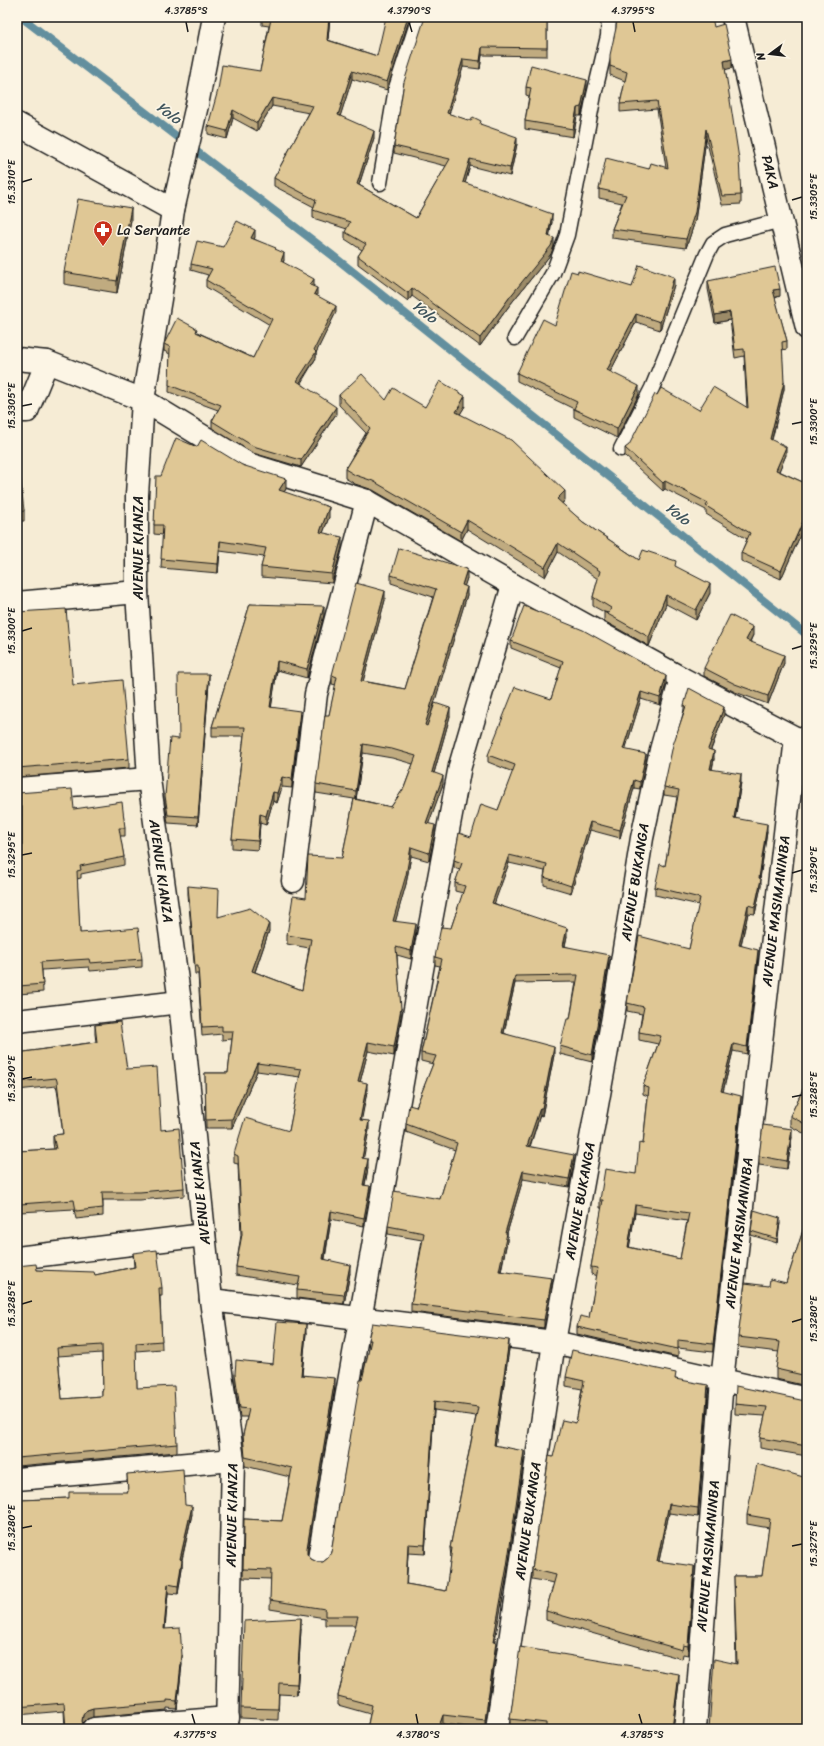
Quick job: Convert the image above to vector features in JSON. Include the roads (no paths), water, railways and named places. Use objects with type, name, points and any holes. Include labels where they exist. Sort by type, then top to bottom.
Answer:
[{"type":"street","name":"AVENUE KIANZA","points":[[214,17],[197,105],[173,210],[143,400],[137,495],[137,592],[148,779],[180,1002],[211,1300],[233,1460],[228,1724]]},
{"type":"street","name":"PAKA","points":[[733,17],[807,328]]},
{"type":"street","points":[[17,124],[173,210]]},
{"type":"street","points":[[17,359],[47,362],[143,400],[248,464],[367,501],[513,585],[681,678],[802,741]]},
{"type":"street","points":[[17,411],[27,411],[47,362]]},
{"type":"street","points":[[293,881],[316,694],[367,501]]},
{"type":"street","points":[[319,1559],[426,947],[460,766],[513,585]]},
{"type":"street","points":[[17,602],[137,592]]},
{"type":"street","name":"AVENUE BUKANGA","points":[[497,1729],[554,1342],[613,1017],[642,838],[661,750],[681,678]]},
{"type":"street","name":"AVENUE MASIMANINBA","points":[[695,1729],[722,1380],[802,741]]},
{"type":"street","points":[[17,789],[148,779]]},
{"type":"street","points":[[17,1021],[180,1002]]},
{"type":"street","points":[[17,1258],[204,1234]]},
{"type":"street","points":[[211,1300],[554,1342],[807,1399]]},
{"type":"street","points":[[17,1479],[233,1460]]},
{"type":"street","points":[[94,1729],[228,1724]]},
{"type":"lane","points":[[380,183],[396,88],[419,17]]},
{"type":"lane","points":[[515,338],[553,273],[566,235],[594,96],[608,36],[609,17]]},
{"type":"lane","points":[[621,450],[652,388],[707,254],[714,243],[725,235],[781,220]]},
{"type":"waterway","name":"Yolo","points":[[21,17],[332,255],[807,635]]},
{"type":"place","name":"La Servante","points":[[103,247]]}]
